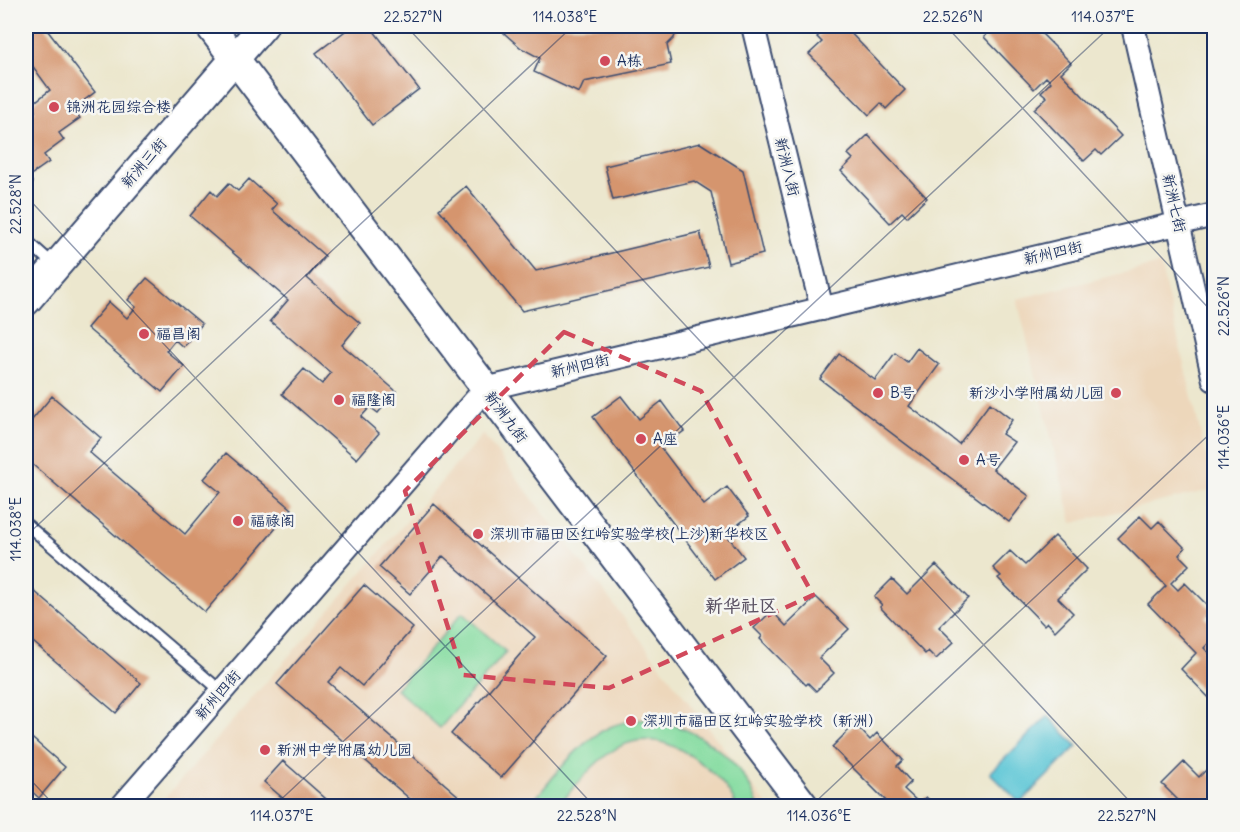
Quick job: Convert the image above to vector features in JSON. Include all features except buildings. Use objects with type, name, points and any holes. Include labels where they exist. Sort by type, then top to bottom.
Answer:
[{"type":"street","name":"新洲九街","points":[[210,26],[804,807]]},
{"type":"street","name":"新洲三街","points":[[26,301],[263,26]]},
{"type":"street","name":"新洲八街","points":[[753,26],[822,309]]},
{"type":"street","name":"新洲七街","points":[[1133,26],[1215,380]]},
{"type":"street","name":"新州四街","points":[[122,807],[485,389],[1215,215]]},
{"type":"lane","points":[[26,240],[55,266]]},
{"type":"lane","points":[[26,525],[221,691]]},
{"type":"highlighted area","points":[[564,332],[701,391],[813,595],[609,688],[463,675],[405,491]]},
{"type":"shaded area","name":"新沙小学附属幼儿园","points":[[1160,264],[1214,489],[1072,523],[1017,299]]},
{"type":"shaded area","name":"深圳市福田区红岭实验学校(上沙)新华校区","points":[[483,434],[768,806],[158,806]]},
{"type":"green space","points":[[462,613],[506,652],[440,728],[396,689]]},
{"type":"green space","points":[[651,719],[686,730],[717,748],[742,774],[758,806],[736,806],[713,773],[694,758],[671,745],[651,740],[633,742],[617,748],[601,759],[558,806],[529,806],[576,751],[598,733],[620,723]]},
{"type":"water","points":[[1048,716],[1077,746],[1020,803],[990,773]]},
{"type":"place","name":"A栋","points":[[605,61]]},
{"type":"place","name":"锦洲花园综合楼","points":[[54,107]]},
{"type":"place","name":"福昌阁","points":[[144,334]]},
{"type":"place","name":"B号","points":[[878,393]]},
{"type":"place","name":"新沙小学附属幼儿园","points":[[1116,393]]},
{"type":"place","name":"福隆阁","points":[[339,400]]},
{"type":"place","name":"A座","points":[[641,439]]},
{"type":"place","name":"A号","points":[[964,460]]},
{"type":"place","name":"福禄阁","points":[[238,521]]},
{"type":"place","name":"深圳市福田区红岭实验学校(上沙)新华校区","points":[[478,534]]},
{"type":"place","name":"深圳市福田区红岭实验学校（新洲）","points":[[631,721]]},
{"type":"place","name":"新洲中学附属幼儿园","points":[[265,750]]},
{"type":"district","name":"新华社区","points":[[741,606]]}]
